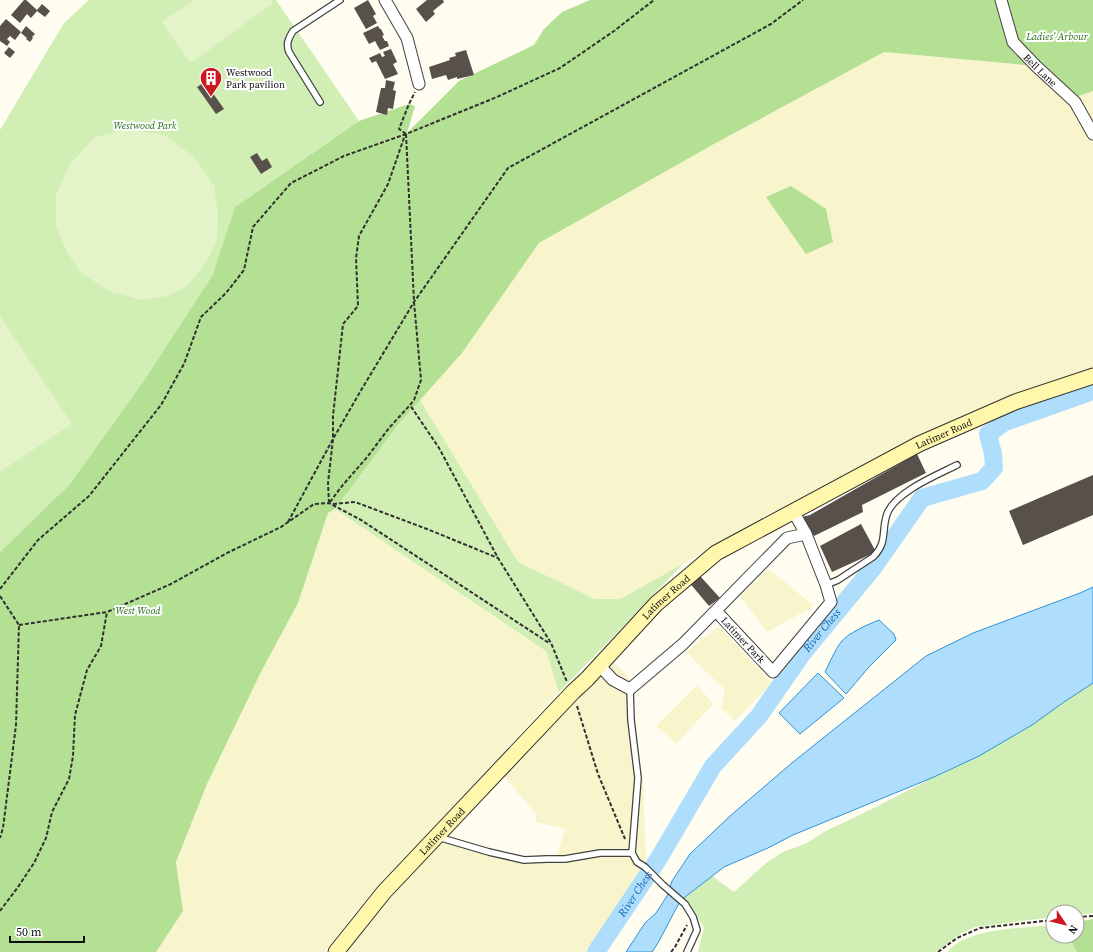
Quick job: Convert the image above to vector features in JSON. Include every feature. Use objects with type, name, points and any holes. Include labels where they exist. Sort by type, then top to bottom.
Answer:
[{"type":"street","points":[[385,0],[407,38],[419,84]]},
{"type":"street","name":"Bell Lane","points":[[1000,0],[1013,42],[1036,66],[1075,102],[1093,134]]},
{"type":"street","name":"Latimer Road","points":[[336,952],[384,892],[573,692],[588,679],[599,665],[656,604],[716,553],[919,444],[1014,402],[1093,376]]},
{"type":"street","name":"Latimer Park","points":[[716,611],[773,672],[831,602],[806,534],[793,511]]},
{"type":"street","name":"Latimer Park","points":[[630,689],[683,644],[787,538],[806,534]]},
{"type":"street","points":[[599,665],[613,680],[630,689]]},
{"type":"lane","points":[[320,102],[289,52],[287,45],[288,38],[292,31],[340,0]]},
{"type":"lane","points":[[826,585],[838,580],[874,557],[882,546],[887,514],[899,497],[911,489],[957,465]]},
{"type":"lane","points":[[630,689],[631,720],[638,778],[632,853],[637,862],[645,867],[685,904],[693,917],[697,930],[687,952]]},
{"type":"lane","points":[[436,837],[524,860],[547,858],[565,859],[600,853],[632,853]]},
{"type":"path","points":[[0,589],[38,540],[90,496],[161,406],[184,364],[201,317],[226,293],[244,270],[253,227],[291,183],[344,156],[406,134],[498,98],[560,68],[614,31],[654,0]]},
{"type":"path","points":[[288,522],[333,439],[414,302],[508,168],[771,24],[803,0]]},
{"type":"path","points":[[406,134],[399,129],[419,84]]},
{"type":"path","points":[[329,503],[389,428],[414,400],[421,380],[414,302],[406,134]]},
{"type":"path","points":[[329,503],[328,483],[333,439],[333,416],[344,324],[358,306],[356,258],[359,236],[388,184],[406,134]]},
{"type":"path","points":[[410,405],[439,448],[498,558],[551,643],[569,687]]},
{"type":"path","points":[[332,504],[356,502],[498,558]]},
{"type":"path","points":[[19,625],[107,612],[172,584],[227,553],[281,527],[314,504],[329,503],[361,520],[551,643]]},
{"type":"path","points":[[0,596],[19,625],[16,725],[3,828],[0,838]]},
{"type":"path","points":[[0,911],[18,888],[34,863],[46,838],[52,812],[69,779],[73,756],[75,715],[87,670],[101,646],[107,612]]},
{"type":"path","points":[[578,706],[598,774],[632,853]]},
{"type":"path","points":[[671,952],[693,917]]},
{"type":"path","points":[[938,952],[958,938],[980,928],[1045,921]]},
{"type":"shaded area","points":[[884,52],[1036,66],[1073,98],[1093,91],[1093,371],[769,516],[620,599],[595,599],[518,562],[477,500],[420,400],[462,353],[539,243],[714,144]]},
{"type":"shaded area","points":[[335,509],[546,651],[559,692],[362,904],[325,952],[156,952],[183,911],[176,862],[207,784],[261,672],[298,603],[328,513]]},
{"type":"shaded area","points":[[769,569],[814,606],[767,632],[740,596]]},
{"type":"shaded area","points":[[719,626],[772,683],[735,721],[721,708],[725,690],[686,652]]},
{"type":"shaded area","points":[[610,660],[628,675],[643,781],[646,858],[612,922],[590,952],[344,952],[433,847],[455,840],[521,859],[557,855],[565,829],[536,822],[536,814],[503,775]]},
{"type":"shaded area","points":[[697,685],[713,704],[676,744],[656,726]]},
{"type":"green space","name":"Westwood Park","points":[[89,0],[276,0],[359,121],[235,207],[212,276],[143,382],[69,485],[0,552],[0,130],[64,23]]},
{"type":"green space","points":[[194,0],[271,0],[273,3],[195,60],[190,62],[162,22]]},
{"type":"green space","name":"West Wood","points":[[590,0],[1093,0],[1093,91],[1073,98],[1036,66],[884,52],[714,144],[539,243],[462,353],[397,426],[335,509],[328,513],[298,603],[261,672],[207,784],[176,862],[183,911],[156,952],[0,952],[0,552],[69,485],[143,382],[212,276],[235,207],[359,121],[409,104],[415,106],[407,133],[459,81],[534,45],[544,29],[562,12]]},
{"type":"green space","points":[[128,129],[164,135],[193,156],[214,185],[218,213],[217,239],[206,263],[187,286],[168,296],[142,300],[111,292],[80,272],[67,252],[56,227],[56,195],[70,164],[95,137]]},
{"type":"green space","points":[[791,186],[826,209],[833,242],[806,254],[766,197]]},
{"type":"green space","points":[[0,316],[72,424],[0,472]]},
{"type":"green space","points":[[420,400],[518,562],[595,599],[620,599],[683,564],[559,692],[546,651],[335,509],[397,426]]},
{"type":"green space","points":[[1093,683],[1093,913],[1085,914],[1085,904],[1045,904],[1045,918],[975,927],[960,934],[936,952],[698,952],[704,928],[685,897],[712,876],[734,892],[766,863],[783,852],[805,844],[826,831],[979,756]]},
{"type":"green space","points":[[1093,919],[1093,952],[1077,952],[1072,944],[1085,944],[1085,920]]},
{"type":"green space","points":[[1045,926],[1045,944],[1072,944],[1077,952],[947,952],[955,945],[966,939],[989,932]]},
{"type":"water","points":[[1093,587],[1093,683],[1032,725],[979,756],[934,777],[793,835],[768,848],[724,867],[685,897],[678,905],[652,952],[626,952],[645,923],[656,913],[667,896],[672,881],[690,854],[730,816],[793,762],[926,656],[973,633]]},
{"type":"water","points":[[879,620],[894,634],[896,640],[869,667],[846,694],[825,672],[841,642],[848,635]]},
{"type":"water","points":[[818,673],[844,698],[800,734],[779,713]]},
{"type":"building","points":[[24,0],[26,0],[37,10],[42,4],[50,11],[45,17],[37,11],[31,18],[27,14],[20,23],[11,15]]},
{"type":"building","points":[[368,0],[376,14],[373,16],[377,23],[366,29],[354,8]]},
{"type":"building","points":[[427,0],[443,0],[444,2],[433,11],[435,14],[426,22],[416,9]]},
{"type":"building","points":[[6,19],[21,32],[15,40],[10,36],[7,39],[10,42],[7,46],[0,41],[0,26]]},
{"type":"building","points":[[26,26],[35,34],[30,42],[21,33]]},
{"type":"building","points":[[378,26],[384,35],[382,36],[385,41],[387,41],[389,46],[380,50],[375,41],[369,44],[363,33]]},
{"type":"building","points":[[9,47],[15,52],[10,58],[4,53]]},
{"type":"building","points":[[391,49],[397,62],[393,64],[398,74],[385,79],[376,61],[372,63],[369,58],[380,53],[382,57],[385,56],[383,52]]},
{"type":"building","points":[[466,50],[474,75],[457,79],[457,77],[448,80],[446,75],[432,79],[429,67],[450,60],[449,58],[456,56],[455,53]]},
{"type":"building","points":[[386,80],[395,82],[393,90],[396,91],[393,109],[388,108],[387,115],[376,112],[381,88],[385,88]]},
{"type":"building","name":"Westwood Park pavilion","points":[[205,82],[224,109],[216,114],[197,87]]},
{"type":"building","points":[[257,153],[262,161],[267,158],[272,167],[261,174],[250,157]]},
{"type":"building","points":[[917,454],[926,473],[862,505],[863,512],[814,536],[802,517],[810,515]]},
{"type":"building","points":[[1093,475],[1093,515],[1023,545],[1009,511]]},
{"type":"building","points":[[861,524],[876,552],[832,572],[820,546]]},
{"type":"building","points":[[700,576],[720,598],[709,606],[688,581]]},
{"type":"waterway","name":"River Chess","points":[[596,952],[659,858],[713,766],[759,716],[802,654],[873,568],[922,498],[982,481],[994,468],[993,454],[988,434],[1005,422],[1093,391]]},
{"type":"place","name":"Westwood Park pavilion","points":[[211,98]]},
{"type":"park label","name":"Ladies' Arbour","points":[[1057,36]]}]
